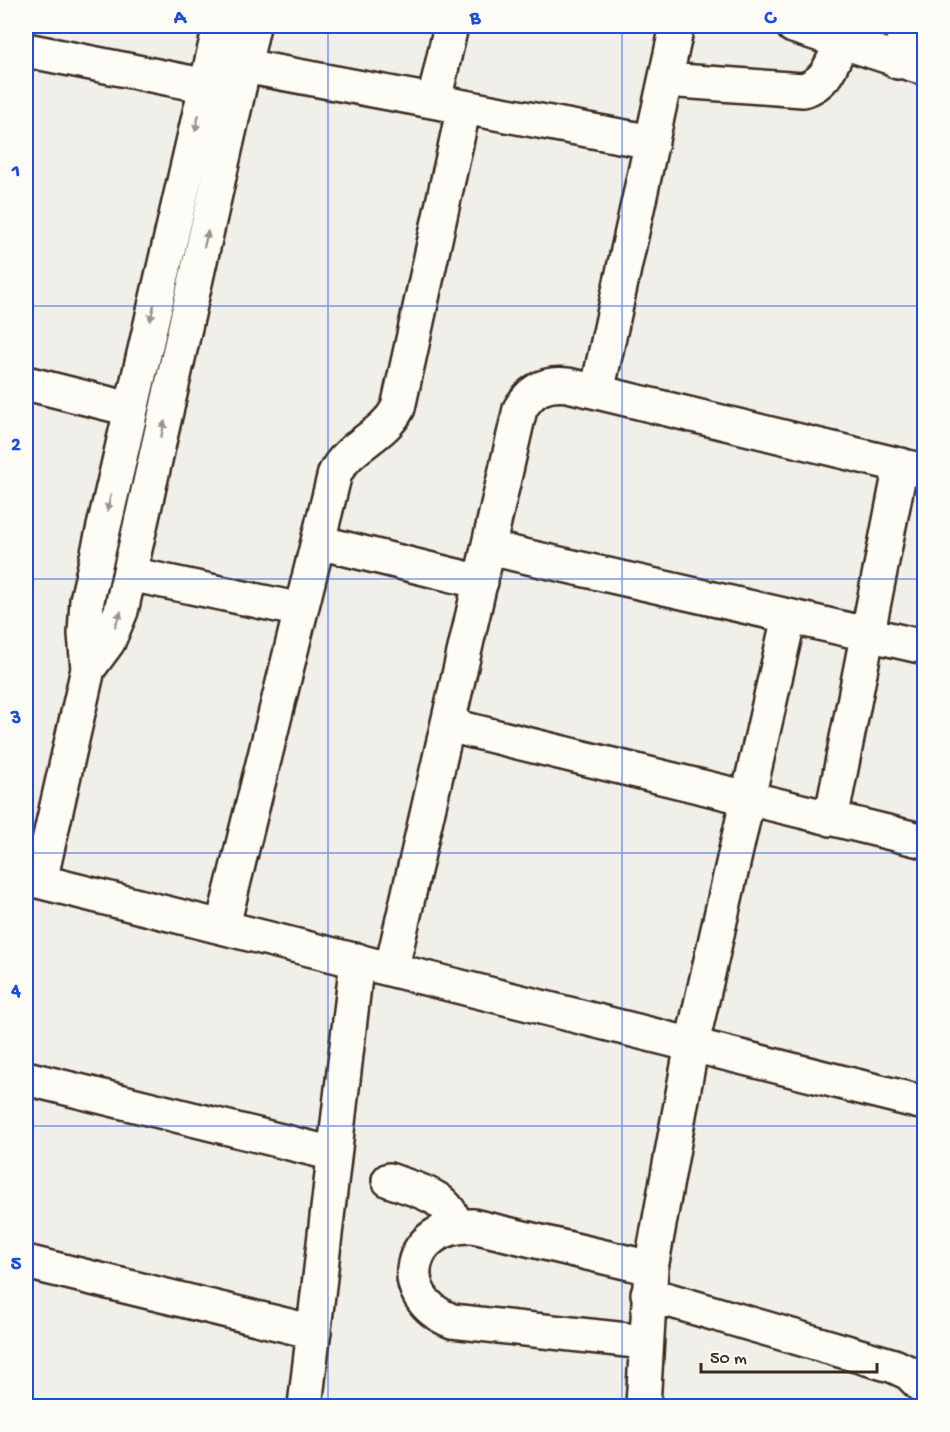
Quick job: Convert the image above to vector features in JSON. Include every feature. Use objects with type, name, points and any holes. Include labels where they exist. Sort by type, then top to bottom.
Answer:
[{"type":"street","points":[[220,26],[87,600],[85,634],[88,669],[33,880],[392,967],[924,1103]]},
{"type":"street","points":[[88,669],[104,649],[116,627],[130,574],[253,26]]},
{"type":"street","points":[[223,925],[335,473],[340,462],[357,446],[385,428],[398,408],[449,104],[452,26]]},
{"type":"street","points":[[597,392],[677,26]]},
{"type":"street","points":[[793,26],[911,65],[907,26]]},
{"type":"street","points":[[666,80],[803,90],[820,83],[826,76],[842,41]]},
{"type":"street","points":[[26,50],[206,85],[241,80],[449,104],[652,142]]},
{"type":"street","points":[[26,383],[130,409]]},
{"type":"street","points":[[392,967],[520,410],[526,399],[545,386],[556,384],[597,392],[913,468],[866,633],[831,819]]},
{"type":"street","points":[[318,542],[481,582]]},
{"type":"street","points":[[489,548],[924,646]]},
{"type":"street","points":[[130,574],[301,610]]},
{"type":"street","points":[[643,1407],[650,1281],[692,1044],[789,617]]},
{"type":"street","points":[[448,725],[924,842]]},
{"type":"street","points":[[305,1407],[357,960]]},
{"type":"street","points":[[26,1078],[334,1154]]},
{"type":"street","points":[[390,1180],[444,1202],[453,1214],[456,1226]]},
{"type":"street","points":[[645,1342],[452,1321],[436,1315],[424,1303],[416,1288],[414,1272],[418,1255],[426,1241],[440,1231],[456,1226],[472,1226],[650,1281],[894,1366],[909,1373],[924,1388]]},
{"type":"street","points":[[26,1262],[314,1332]]}]
